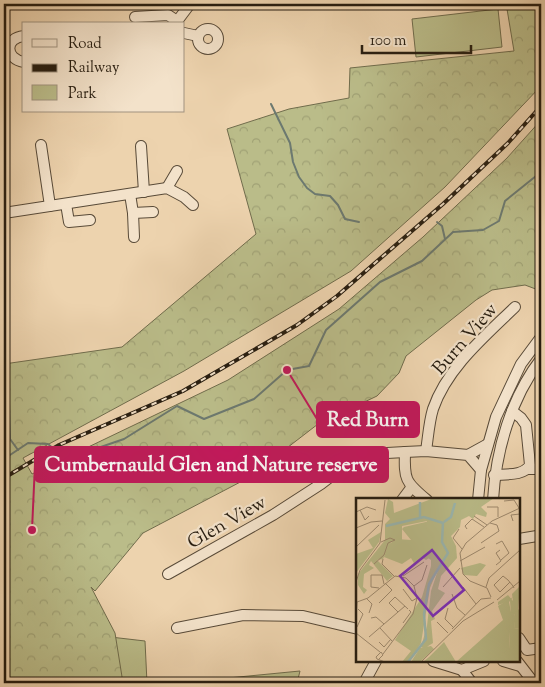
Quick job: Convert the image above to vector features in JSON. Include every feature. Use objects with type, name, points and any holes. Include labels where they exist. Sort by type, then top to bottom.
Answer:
[{"type":"street","points":[[135,17],[168,15],[176,22],[190,4]]},
{"type":"street","points":[[185,33],[198,36]]},
{"type":"street","points":[[22,36],[8,40],[12,56],[16,61],[22,62]]},
{"type":"street","points":[[41,145],[50,206]]},
{"type":"street","points":[[141,146],[144,192]]},
{"type":"street","points":[[166,188],[177,171]]},
{"type":"street","points":[[4,213],[166,188],[184,197],[193,205]]},
{"type":"street","points":[[130,194],[134,237]]},
{"type":"street","points":[[66,204],[69,222],[90,220]]},
{"type":"street","points":[[133,213],[153,212]]},
{"type":"street","name":"Burn View","points":[[426,451],[432,410],[447,379],[482,338],[515,307]]},
{"type":"street","points":[[478,498],[481,470],[496,417],[522,364],[541,337]]},
{"type":"street","points":[[493,498],[494,475],[512,412],[541,359]]},
{"type":"street","points":[[512,412],[521,418],[526,425],[530,465],[527,469]]},
{"type":"street","points":[[481,470],[468,455],[488,444]]},
{"type":"street","name":"Glen View","points":[[168,574],[273,515],[321,484],[355,458],[369,454],[426,451],[468,455]]},
{"type":"street","points":[[405,452],[407,480],[411,488],[424,498]]},
{"type":"street","points":[[494,475],[521,472],[527,469],[541,469]]},
{"type":"street","points":[[404,498],[411,488]]},
{"type":"street","points":[[520,539],[537,536]]},
{"type":"street","points":[[177,628],[242,616],[303,616],[356,629]]},
{"type":"street","points":[[520,640],[527,650],[541,648]]},
{"type":"street","points":[[364,683],[375,662]]},
{"type":"street","points":[[437,662],[462,670],[472,683]]},
{"type":"street","points":[[462,670],[482,662]]},
{"type":"street","points":[[518,664],[534,683]]},
{"type":"green space","points":[[537,4],[541,4],[541,86],[445,187],[351,271],[184,371],[23,458],[32,474],[228,380],[339,309],[423,237],[507,158],[541,120],[541,291],[525,285],[492,290],[476,300],[406,356],[399,373],[377,396],[318,424],[248,478],[143,533],[95,591],[91,587],[115,633],[123,683],[4,683],[4,364],[122,347],[256,234],[227,129],[289,109],[349,98],[350,68],[514,51],[507,9],[538,6]]},
{"type":"green space","points":[[498,9],[502,47],[416,57],[412,19]]},
{"type":"green space","points":[[4,627],[50,630],[145,641],[147,683],[4,683]]},
{"type":"green space","points":[[300,671],[297,683],[177,683]]},
{"type":"waterway","points":[[271,104],[290,143],[293,162],[299,177],[307,188],[315,194],[330,196],[338,205],[345,219],[359,222]]},
{"type":"waterway","points":[[4,459],[28,443],[48,444],[66,459],[124,439],[177,406],[204,419],[254,399],[287,370],[309,366],[326,330],[380,282],[422,261],[453,232],[483,230],[499,221],[505,201],[541,172]]},
{"type":"waterway","points":[[437,222],[442,226],[445,239]]},
{"type":"waterway","points":[[4,395],[9,404],[10,439],[18,450]]},
{"type":"railway","points":[[4,478],[59,445],[183,391],[297,325],[337,296],[443,204],[508,143],[541,106]]},
{"type":"place","name":"Red Burn","points":[[287,370]]},
{"type":"place","name":"Cumbernauld Glen and Nature reserve","points":[[32,530]]}]
